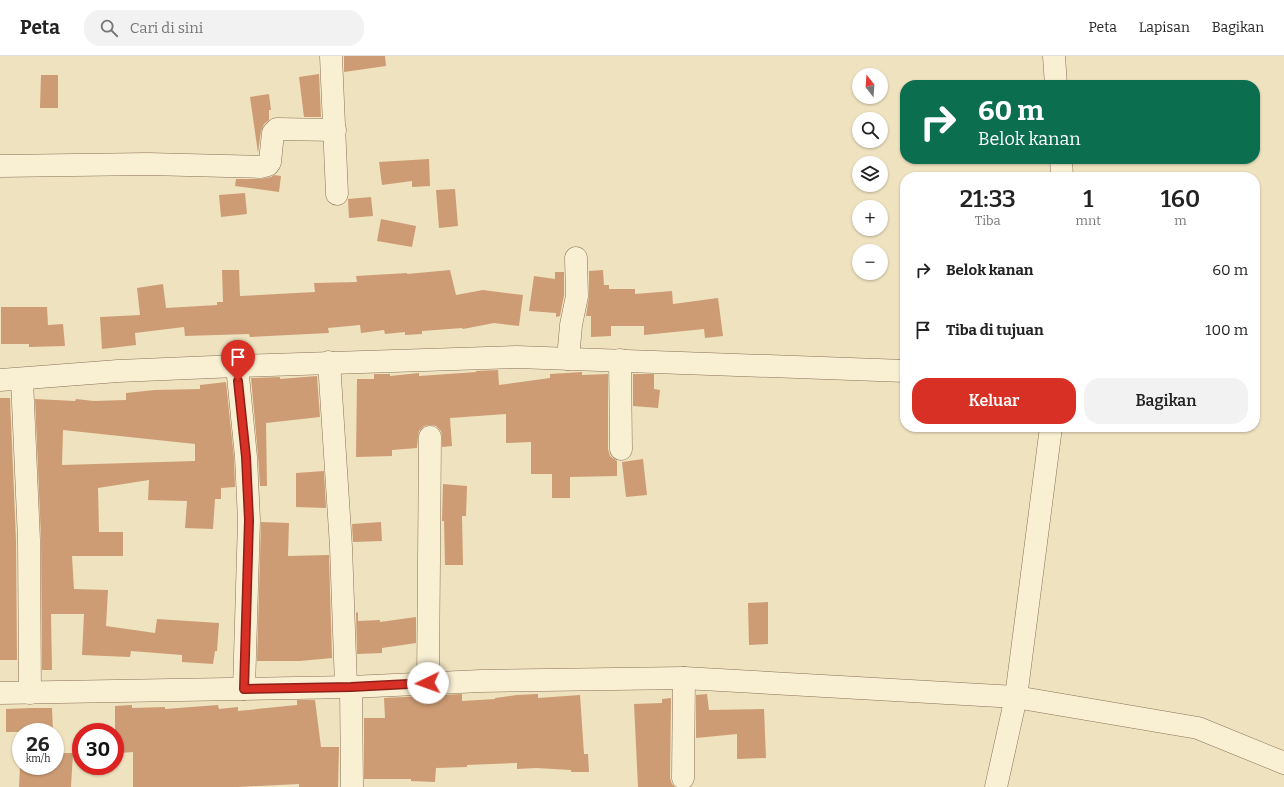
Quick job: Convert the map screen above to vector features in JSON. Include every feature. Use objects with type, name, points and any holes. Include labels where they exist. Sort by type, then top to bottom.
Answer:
[{"type":"street","points":[[331,56],[338,194]]},
{"type":"street","points":[[1054,56],[1056,80]]},
{"type":"street","points":[[0,166],[148,164],[261,167],[268,165],[270,162],[273,133],[277,129],[335,130]]},
{"type":"street","points":[[568,359],[571,325],[577,296],[576,258]]},
{"type":"street","points":[[0,380],[118,371],[329,362],[517,357],[900,370]]},
{"type":"street","points":[[620,360],[621,449]]},
{"type":"street","points":[[329,362],[341,547],[352,787]]},
{"type":"street","points":[[237,366],[246,457],[249,520],[244,689]]},
{"type":"street","points":[[22,379],[29,540],[30,693]]},
{"type":"street","points":[[996,787],[1016,697],[1050,432]]},
{"type":"street","points":[[428,683],[430,437]]},
{"type":"street","points":[[0,693],[244,689],[480,681],[684,678],[1016,697],[1198,728],[1284,763]]},
{"type":"street","points":[[683,778],[684,678]]},
{"type":"building","points":[[344,56],[385,56],[386,66],[344,72]]},
{"type":"building","points":[[319,74],[321,117],[304,117],[299,77]]},
{"type":"building","points":[[41,75],[58,75],[58,108],[40,108]]},
{"type":"building","points":[[269,94],[271,110],[269,110],[269,120],[264,124],[261,131],[258,153],[250,97]]},
{"type":"building","points":[[429,159],[430,186],[412,187],[412,181],[382,185],[379,162]]},
{"type":"building","points":[[274,175],[281,176],[279,192],[235,186],[236,179],[261,179]]},
{"type":"building","points":[[455,189],[458,226],[439,228],[436,190]]},
{"type":"building","points":[[245,193],[247,214],[221,217],[219,195]]},
{"type":"building","points":[[371,197],[373,216],[349,218],[348,199]]},
{"type":"building","points":[[381,219],[416,226],[412,247],[377,241]]},
{"type":"building","points":[[222,270],[239,270],[240,296],[315,292],[314,283],[357,282],[356,276],[407,274],[450,270],[456,295],[483,290],[523,295],[519,326],[494,323],[463,329],[422,331],[422,334],[405,335],[405,332],[385,334],[384,330],[361,333],[360,325],[328,328],[329,333],[250,337],[249,334],[185,336],[184,327],[135,333],[136,345],[102,349],[100,317],[140,315],[137,288],[163,284],[166,308],[217,305],[217,302],[223,302]]},
{"type":"building","points":[[603,270],[604,285],[609,285],[609,289],[635,289],[635,294],[672,291],[673,304],[718,298],[723,336],[705,338],[704,329],[644,335],[644,326],[611,326],[611,336],[591,337],[591,316],[586,316],[589,296],[589,271]]},
{"type":"building","points":[[555,272],[564,272],[564,295],[560,316],[556,317],[556,313],[529,311],[534,276],[555,279]]},
{"type":"building","points":[[1,307],[47,307],[48,325],[63,324],[65,346],[29,347],[29,344],[1,344]]},
{"type":"building","points":[[498,370],[499,385],[550,378],[550,374],[582,372],[582,375],[608,374],[608,449],[610,456],[617,461],[617,476],[570,477],[570,498],[552,498],[552,474],[531,474],[531,442],[506,443],[506,414],[450,418],[452,446],[442,447],[441,431],[436,426],[430,425],[424,426],[419,431],[417,448],[392,450],[392,456],[356,457],[357,379],[374,379],[374,374],[390,374],[390,376],[419,373],[419,376]]},
{"type":"building","points":[[633,374],[654,374],[654,389],[660,390],[658,408],[633,406]]},
{"type":"building","points":[[317,376],[320,417],[266,423],[267,486],[260,486],[251,378],[280,377],[280,379]]},
{"type":"building","points":[[226,382],[234,458],[235,487],[221,488],[221,499],[215,499],[213,529],[185,528],[187,501],[148,500],[149,480],[98,488],[99,532],[123,532],[123,556],[72,556],[74,589],[108,590],[106,626],[155,633],[157,619],[219,623],[217,651],[215,651],[213,664],[182,662],[182,655],[131,651],[130,657],[82,655],[84,614],[51,614],[52,670],[42,670],[41,539],[35,399],[75,401],[76,399],[94,401],[126,400],[126,393],[155,390],[200,389],[200,385]],"holes":[[[63,430],[195,444],[195,461],[62,465]]]},
{"type":"building","points":[[0,398],[10,398],[16,540],[17,660],[0,660]]},
{"type":"building","points":[[643,459],[647,495],[626,497],[622,462]]},
{"type":"building","points":[[324,471],[326,508],[296,507],[296,473]]},
{"type":"building","points":[[443,484],[467,486],[466,516],[462,516],[463,565],[445,565],[444,521],[442,521]]},
{"type":"building","points":[[261,522],[289,523],[288,556],[329,555],[332,658],[300,661],[257,661]]},
{"type":"building","points":[[381,522],[382,541],[353,542],[352,524]]},
{"type":"building","points":[[768,602],[768,644],[749,645],[748,603]]},
{"type":"building","points":[[358,612],[358,621],[380,620],[380,622],[416,617],[416,643],[382,648],[382,653],[357,654],[356,613]]},
{"type":"building","points":[[462,694],[462,701],[495,699],[517,695],[538,694],[538,698],[580,695],[584,754],[588,754],[589,772],[571,772],[571,770],[536,768],[517,769],[517,763],[436,768],[435,782],[411,781],[411,779],[364,779],[364,718],[385,718],[384,698]]},
{"type":"building","points":[[707,694],[709,710],[764,709],[766,758],[737,759],[737,734],[696,738],[696,695]]},
{"type":"building","points":[[671,698],[670,778],[675,787],[638,787],[634,704],[662,703],[662,699]]},
{"type":"building","points":[[297,700],[315,700],[321,747],[339,747],[338,787],[299,787],[299,784],[237,787],[133,787],[133,752],[124,753],[124,723],[115,723],[115,706],[132,705],[132,708],[165,707],[165,709],[218,705],[219,709],[238,707],[238,711],[297,705]]},
{"type":"building","points":[[52,708],[53,723],[12,723],[12,732],[6,732],[6,709]]},
{"type":"building","points":[[64,753],[72,753],[71,787],[19,787],[20,775],[64,775]]},
{"type":"route","points":[[238,381],[246,457],[249,520],[244,689],[351,687],[428,683]]}]
